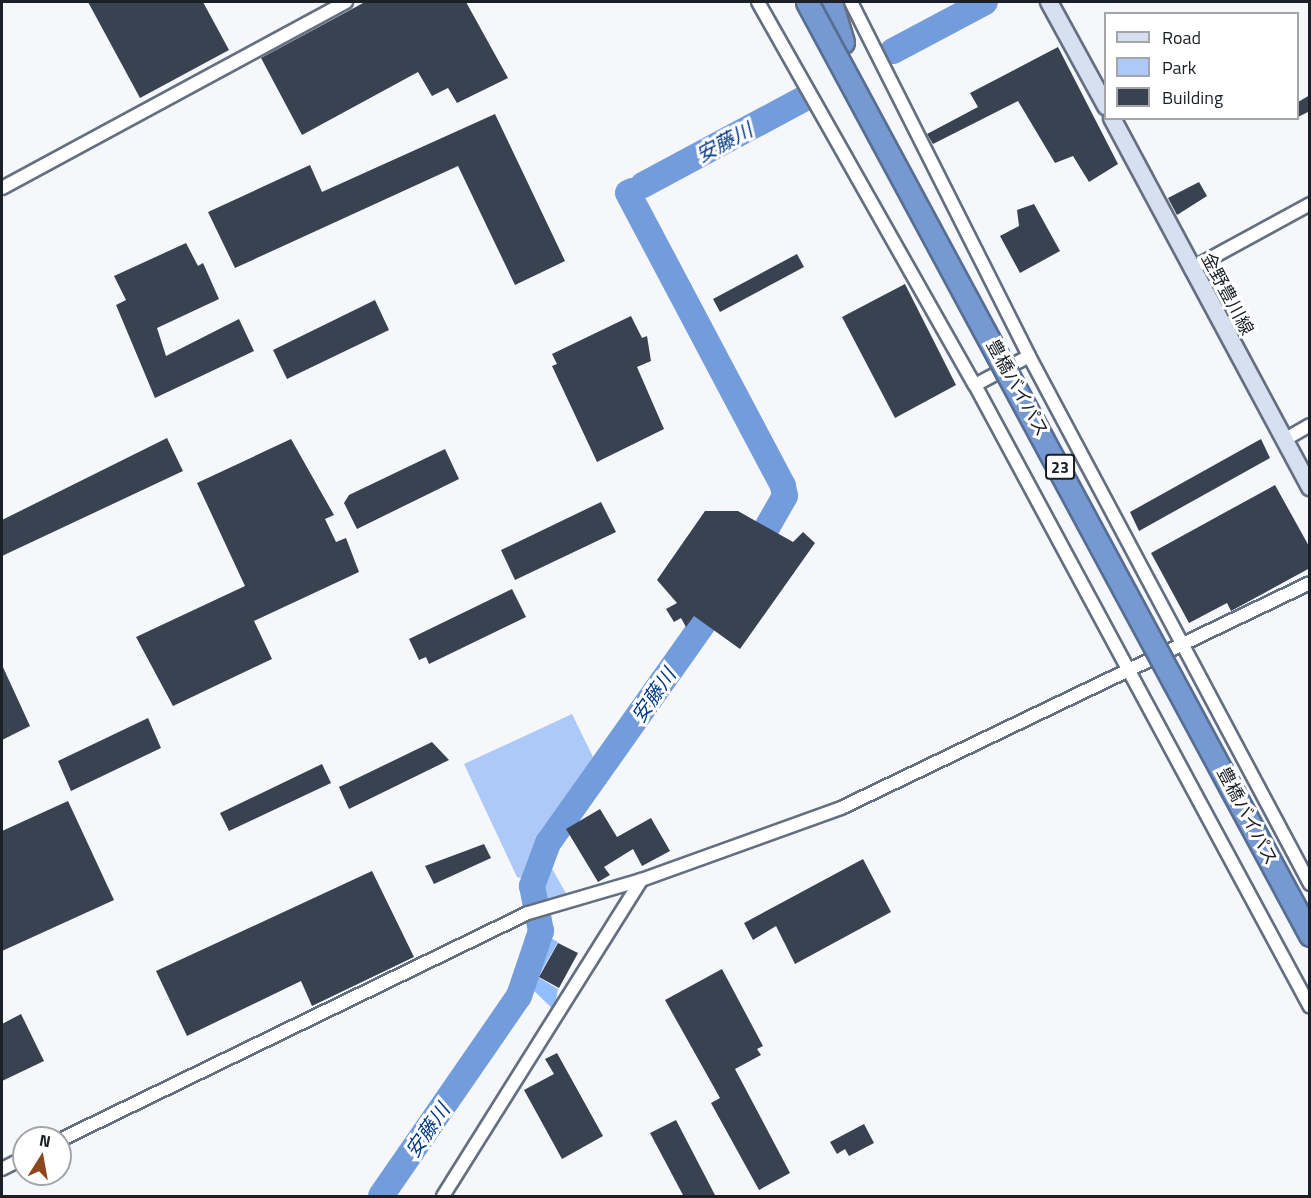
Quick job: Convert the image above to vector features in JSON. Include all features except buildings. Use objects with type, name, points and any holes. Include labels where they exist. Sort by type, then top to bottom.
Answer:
[{"type":"highway","points":[[797,2],[836,43]]},
{"type":"highway","name":"豊橋バイパス","points":[[807,2],[836,43],[1310,914]]},
{"type":"highway","name":"豊橋バイパス","points":[[822,2],[836,43],[1310,935]]},
{"type":"highway","points":[[831,2],[836,43]]},
{"type":"main road","points":[[1049,2],[1104,102]]},
{"type":"main road","name":"金野豊川線","points":[[1113,120],[1310,487]]},
{"type":"street","points":[[2,188],[346,2]]},
{"type":"street","points":[[758,2],[975,385],[1310,1008]]},
{"type":"street","points":[[851,2],[1029,356],[1310,884]]},
{"type":"street","points":[[1191,269],[1310,204]]},
{"type":"street","points":[[975,385],[1029,356]]},
{"type":"street","points":[[1284,440],[1310,424]]},
{"type":"street","points":[[72,1134],[537,910],[641,880],[841,808],[1310,583]]},
{"type":"street","points":[[443,1197],[641,880]]},
{"type":"green space","points":[[572,714],[593,757],[549,821],[523,879],[517,877],[464,764]]},
{"type":"green space","points":[[546,858],[567,895],[538,903],[536,889]]},
{"type":"shaded area","points":[[543,934],[558,942],[538,977],[558,989],[554,1010],[531,988]]},
{"type":"waterway","name":"安藤川","points":[[893,51],[985,2]]},
{"type":"waterway","name":"安藤川","points":[[643,185],[805,98]]},
{"type":"waterway","name":"安藤川","points":[[632,191],[628,193],[783,486],[785,496],[750,557]]},
{"type":"waterway","name":"安藤川","points":[[381,1196],[519,996],[541,931],[532,886],[548,843],[724,594]]}]
